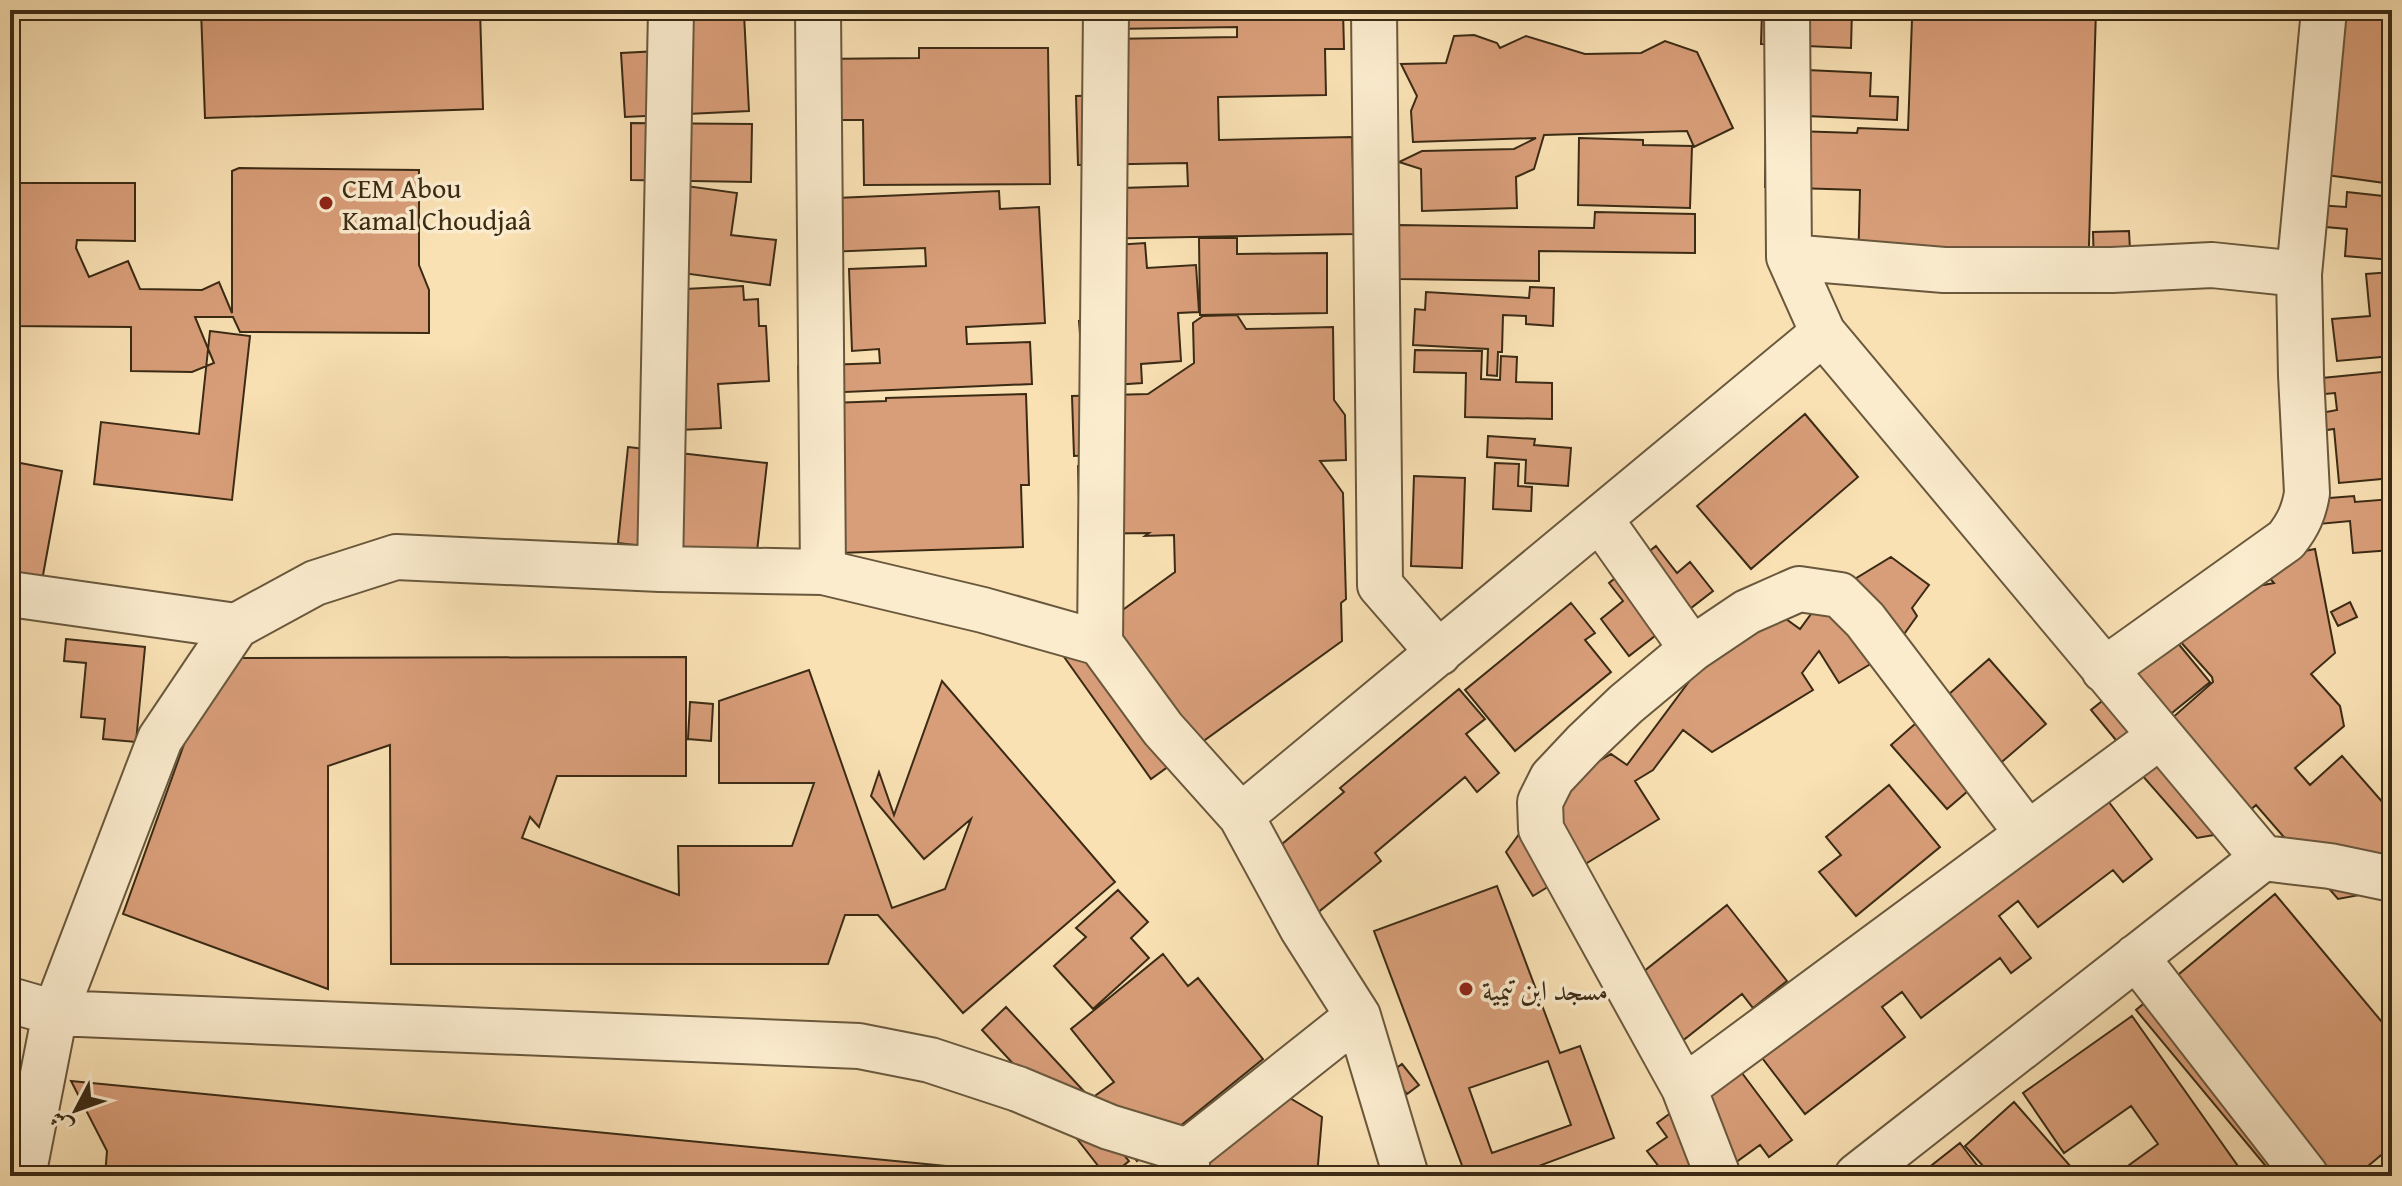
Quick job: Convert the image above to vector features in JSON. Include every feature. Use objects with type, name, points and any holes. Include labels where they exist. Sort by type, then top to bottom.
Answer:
[{"type":"street","points":[[660,569],[671,10]]},
{"type":"street","points":[[818,10],[823,572]]},
{"type":"street","points":[[1106,10],[1100,643],[1163,729],[1241,816],[1302,928],[1358,1016],[1406,1176]]},
{"type":"street","points":[[1374,10],[1380,585],[1439,653]]},
{"type":"street","points":[[1787,10],[1789,257],[1823,333],[2263,858],[2330,866],[2392,879]]},
{"type":"street","points":[[2104,670],[2286,540],[2297,527],[2305,509],[2307,493],[2299,274],[2324,10]]},
{"type":"street","points":[[1789,257],[1944,270],[2112,270],[2212,265],[2299,274]]},
{"type":"street","points":[[1241,816],[1823,333]]},
{"type":"street","points":[[1600,519],[1692,649]]},
{"type":"street","points":[[23,1176],[55,1013],[160,739],[236,626],[315,583],[396,557],[660,569],[823,572],[983,610],[1100,643]]},
{"type":"street","points":[[1718,1176],[1684,1088],[1541,829],[1540,802],[1552,778],[1626,704],[1692,649],[1747,612],[1799,589],[1840,595],[1865,620],[2027,833]]},
{"type":"street","points":[[10,594],[236,626]]},
{"type":"street","points":[[1684,1088],[2159,737]]},
{"type":"street","points":[[1857,1176],[2263,858]]},
{"type":"street","points":[[2136,957],[2306,1176]]},
{"type":"street","points":[[10,1000],[55,1013],[859,1046],[930,1060],[1018,1089],[1187,1164],[1358,1016]]},
{"type":"building","points":[[201,10],[480,10],[483,109],[205,118]]},
{"type":"building","points":[[657,10],[757,10],[757,13],[744,14],[749,111],[625,117],[621,53],[659,51]]},
{"type":"building","points":[[805,10],[931,10],[931,19],[805,14]]},
{"type":"building","points":[[1112,10],[1343,10],[1344,49],[1325,49],[1326,95],[1218,97],[1219,140],[1352,137],[1355,234],[1088,239],[1087,189],[1188,186],[1187,163],[1078,165],[1076,96],[1108,95],[1107,39],[1237,37],[1237,27],[1113,29]]},
{"type":"building","points":[[1762,10],[1852,10],[1851,48],[1761,44]]},
{"type":"building","points":[[1906,10],[2096,10],[2088,278],[1858,270],[1860,190],[1765,187],[1766,130],[1857,133],[1858,128],[1908,130],[1912,19],[1906,19]]},
{"type":"building","points":[[2339,10],[2392,17],[2392,184],[2290,170]]},
{"type":"building","points":[[1474,35],[1497,43],[1500,48],[1526,36],[1585,54],[1641,53],[1665,41],[1697,52],[1733,128],[1694,147],[1687,131],[1544,135],[1534,169],[1516,177],[1517,208],[1422,211],[1421,169],[1399,162],[1422,151],[1514,149],[1536,138],[1413,142],[1411,111],[1417,96],[1401,64],[1446,63],[1454,36]]},
{"type":"building","points":[[919,48],[1048,48],[1050,184],[864,185],[863,120],[817,120],[816,59],[919,58]]},
{"type":"building","points":[[1785,69],[1871,73],[1870,96],[1898,97],[1897,120],[1784,115]]},
{"type":"building","points":[[631,123],[752,124],[751,182],[631,180]]},
{"type":"building","points":[[1579,138],[1643,140],[1643,145],[1692,146],[1690,208],[1578,205]]},
{"type":"building","points":[[239,168],[419,170],[419,265],[429,290],[429,333],[240,332],[233,317],[195,317],[214,363],[192,372],[131,371],[131,327],[10,326],[10,204],[16,205],[16,183],[135,183],[135,241],[77,240],[76,248],[89,277],[128,261],[140,289],[202,290],[219,282],[232,313],[232,171]]},
{"type":"building","points":[[679,185],[737,193],[731,235],[776,240],[770,285],[668,271]]},
{"type":"building","points":[[999,191],[1000,209],[1039,207],[1045,323],[966,327],[967,344],[1030,342],[1032,384],[799,394],[798,366],[880,363],[879,349],[852,351],[849,269],[926,266],[925,248],[826,252],[813,199]]},
{"type":"building","points":[[2347,192],[2392,197],[2392,260],[2345,256],[2347,229],[2315,226],[2317,205],[2346,207]]},
{"type":"building","points":[[1595,212],[1695,214],[1695,253],[1539,251],[1539,281],[1399,279],[1399,225],[1594,228]]},
{"type":"building","points":[[2129,231],[2131,268],[2094,269],[2093,232]]},
{"type":"building","points":[[1199,238],[1237,238],[1237,254],[1327,253],[1327,313],[1200,315]]},
{"type":"building","points":[[1145,243],[1147,268],[1196,265],[1199,312],[1178,313],[1181,361],[1141,364],[1142,383],[1084,387],[1079,321],[1088,321],[1083,247]]},
{"type":"building","points":[[2392,272],[2392,356],[2337,361],[2332,319],[2370,316],[2366,274]]},
{"type":"building","points":[[743,286],[744,300],[758,299],[759,326],[766,326],[769,381],[718,384],[721,428],[658,431],[653,340],[687,338],[685,289]]},
{"type":"building","points":[[1530,287],[1554,288],[1553,326],[1526,324],[1526,316],[1503,315],[1502,352],[1498,352],[1497,376],[1487,375],[1488,349],[1413,345],[1415,309],[1425,310],[1426,292],[1529,298]]},
{"type":"building","points":[[1237,315],[1246,329],[1333,327],[1334,400],[1345,415],[1346,460],[1320,461],[1343,493],[1346,599],[1341,603],[1342,641],[1151,779],[1062,654],[1175,572],[1174,535],[1080,534],[1078,466],[1092,455],[1074,456],[1072,396],[1148,394],[1194,363],[1193,323],[1203,316]]},
{"type":"building","points":[[210,331],[250,336],[232,500],[94,484],[101,422],[199,434]]},
{"type":"building","points":[[1415,350],[1482,351],[1481,379],[1500,380],[1501,356],[1517,357],[1516,382],[1552,383],[1552,419],[1465,417],[1466,373],[1414,372]]},
{"type":"building","points":[[2392,371],[2392,478],[2339,483],[2334,429],[2306,433],[2305,416],[2337,410],[2335,393],[2303,396],[2302,380]]},
{"type":"building","points":[[1026,394],[1029,485],[1021,485],[1023,547],[806,554],[801,404]]},
{"type":"building","points":[[1805,414],[1858,477],[1751,569],[1697,506]]},
{"type":"building","points":[[1488,436],[1535,439],[1534,445],[1571,448],[1568,486],[1525,483],[1526,460],[1487,457]]},
{"type":"building","points":[[628,447],[767,463],[756,560],[618,543]]},
{"type":"building","points":[[10,461],[62,471],[39,597],[10,591]]},
{"type":"building","points":[[1495,463],[1519,464],[1518,486],[1532,487],[1531,511],[1493,509]]},
{"type":"building","points":[[1414,476],[1465,478],[1462,568],[1411,566]]},
{"type":"building","points":[[2354,496],[2355,502],[2392,499],[2392,550],[2353,553],[2350,521],[2319,524],[2317,499]]},
{"type":"building","points":[[1656,546],[1677,573],[1690,562],[1713,591],[1629,656],[1601,619],[1623,601],[1609,583]]},
{"type":"building","points":[[2315,549],[2335,653],[2311,674],[2340,706],[2344,726],[2295,768],[2310,785],[2342,756],[2392,813],[2392,889],[2338,899],[2256,805],[2225,833],[2197,838],[2127,758],[2213,682],[2179,640],[2236,590],[2274,583],[2259,566],[2269,558]]},
{"type":"building","points":[[1891,557],[1929,585],[1912,608],[1917,616],[1892,651],[1839,683],[1819,651],[1802,673],[1813,690],[1712,752],[1683,730],[1653,770],[1635,781],[1659,819],[1533,896],[1506,852],[1552,789],[1611,754],[1627,765],[1705,660],[1779,614],[1800,629],[1822,599]]},
{"type":"building","points":[[2350,602],[2357,617],[2338,626],[2331,612]]},
{"type":"building","points":[[1571,603],[1595,633],[1585,640],[1611,672],[1515,751],[1465,690]]},
{"type":"building","points":[[2167,630],[2210,682],[2125,751],[2091,710],[2117,689]]},
{"type":"building","points":[[66,639],[145,647],[136,742],[103,739],[105,719],[81,717],[86,663],[64,661]]},
{"type":"building","points":[[686,657],[686,776],[557,776],[539,827],[530,817],[522,838],[679,895],[678,846],[792,846],[814,783],[719,783],[719,701],[809,670],[892,908],[945,889],[971,819],[924,859],[871,796],[879,772],[894,815],[942,681],[1115,882],[963,1013],[878,915],[845,915],[828,964],[391,964],[390,745],[328,766],[328,989],[123,914],[215,658]]},
{"type":"building","points":[[1989,659],[2046,724],[1947,809],[1891,745]]},
{"type":"building","points":[[1459,689],[1485,719],[1466,734],[1499,773],[1477,792],[1465,777],[1375,853],[1381,861],[1305,923],[1257,865],[1344,792],[1340,788]]},
{"type":"building","points":[[690,702],[713,704],[711,741],[688,739]]},
{"type":"building","points":[[1889,785],[1940,847],[1856,916],[1819,872],[1841,855],[1826,837]]},
{"type":"building","points":[[2096,785],[2152,859],[2123,882],[2113,870],[2038,927],[2018,901],[1999,916],[2031,958],[2011,973],[2000,958],[1921,1018],[1902,992],[1882,1007],[1905,1037],[1805,1114],[1756,1050]]},
{"type":"building","name":"مسجد ابن تيمية","points":[[1497,886],[1560,1053],[1580,1046],[1614,1138],[1512,1176],[1466,1176],[1374,931]],"holes":[[[1548,1061],[1571,1125],[1492,1153],[1469,1088]]]},
{"type":"building","points":[[1118,890],[1148,922],[1131,938],[1149,958],[1093,1009],[1054,966],[1086,937],[1076,928]]},
{"type":"building","points":[[2275,894],[2392,1034],[2392,1146],[2356,1176],[2274,1176],[2136,1010]]},
{"type":"building","points":[[1727,905],[1787,981],[1753,1008],[1742,994],[1667,1053],[1618,992]]},
{"type":"building","points":[[1163,954],[1188,986],[1198,978],[1263,1059],[1137,1161],[1088,1101],[1114,1082],[1071,1029]]},
{"type":"building","points":[[1006,1007],[1091,1099],[1066,1121],[982,1030]]},
{"type":"building","points":[[2132,1016],[2245,1176],[2114,1176],[2158,1144],[2131,1106],[2064,1153],[2023,1093]]},
{"type":"building","points":[[1402,1064],[1419,1085],[1407,1094],[1390,1073]]},
{"type":"building","points":[[1736,1065],[1792,1140],[1769,1157],[1760,1145],[1717,1176],[1666,1176],[1647,1151],[1667,1137],[1657,1123]]},
{"type":"building","points":[[1259,1080],[1322,1117],[1317,1176],[1202,1176]]},
{"type":"building","points":[[71,1081],[1050,1176],[105,1176],[107,1151]]},
{"type":"building","points":[[2014,1102],[2079,1176],[1992,1176],[1965,1146]]},
{"type":"building","points":[[1091,1115],[1129,1161],[1111,1176],[1106,1176],[1071,1131]]},
{"type":"building","points":[[1960,1143],[1985,1176],[1918,1176]]},
{"type":"place","name":"CEM Abou Kamal Choudjaâ","points":[[326,203]]},
{"type":"place","name":"مسجد ابن تيمية","points":[[1466,989]]}]
